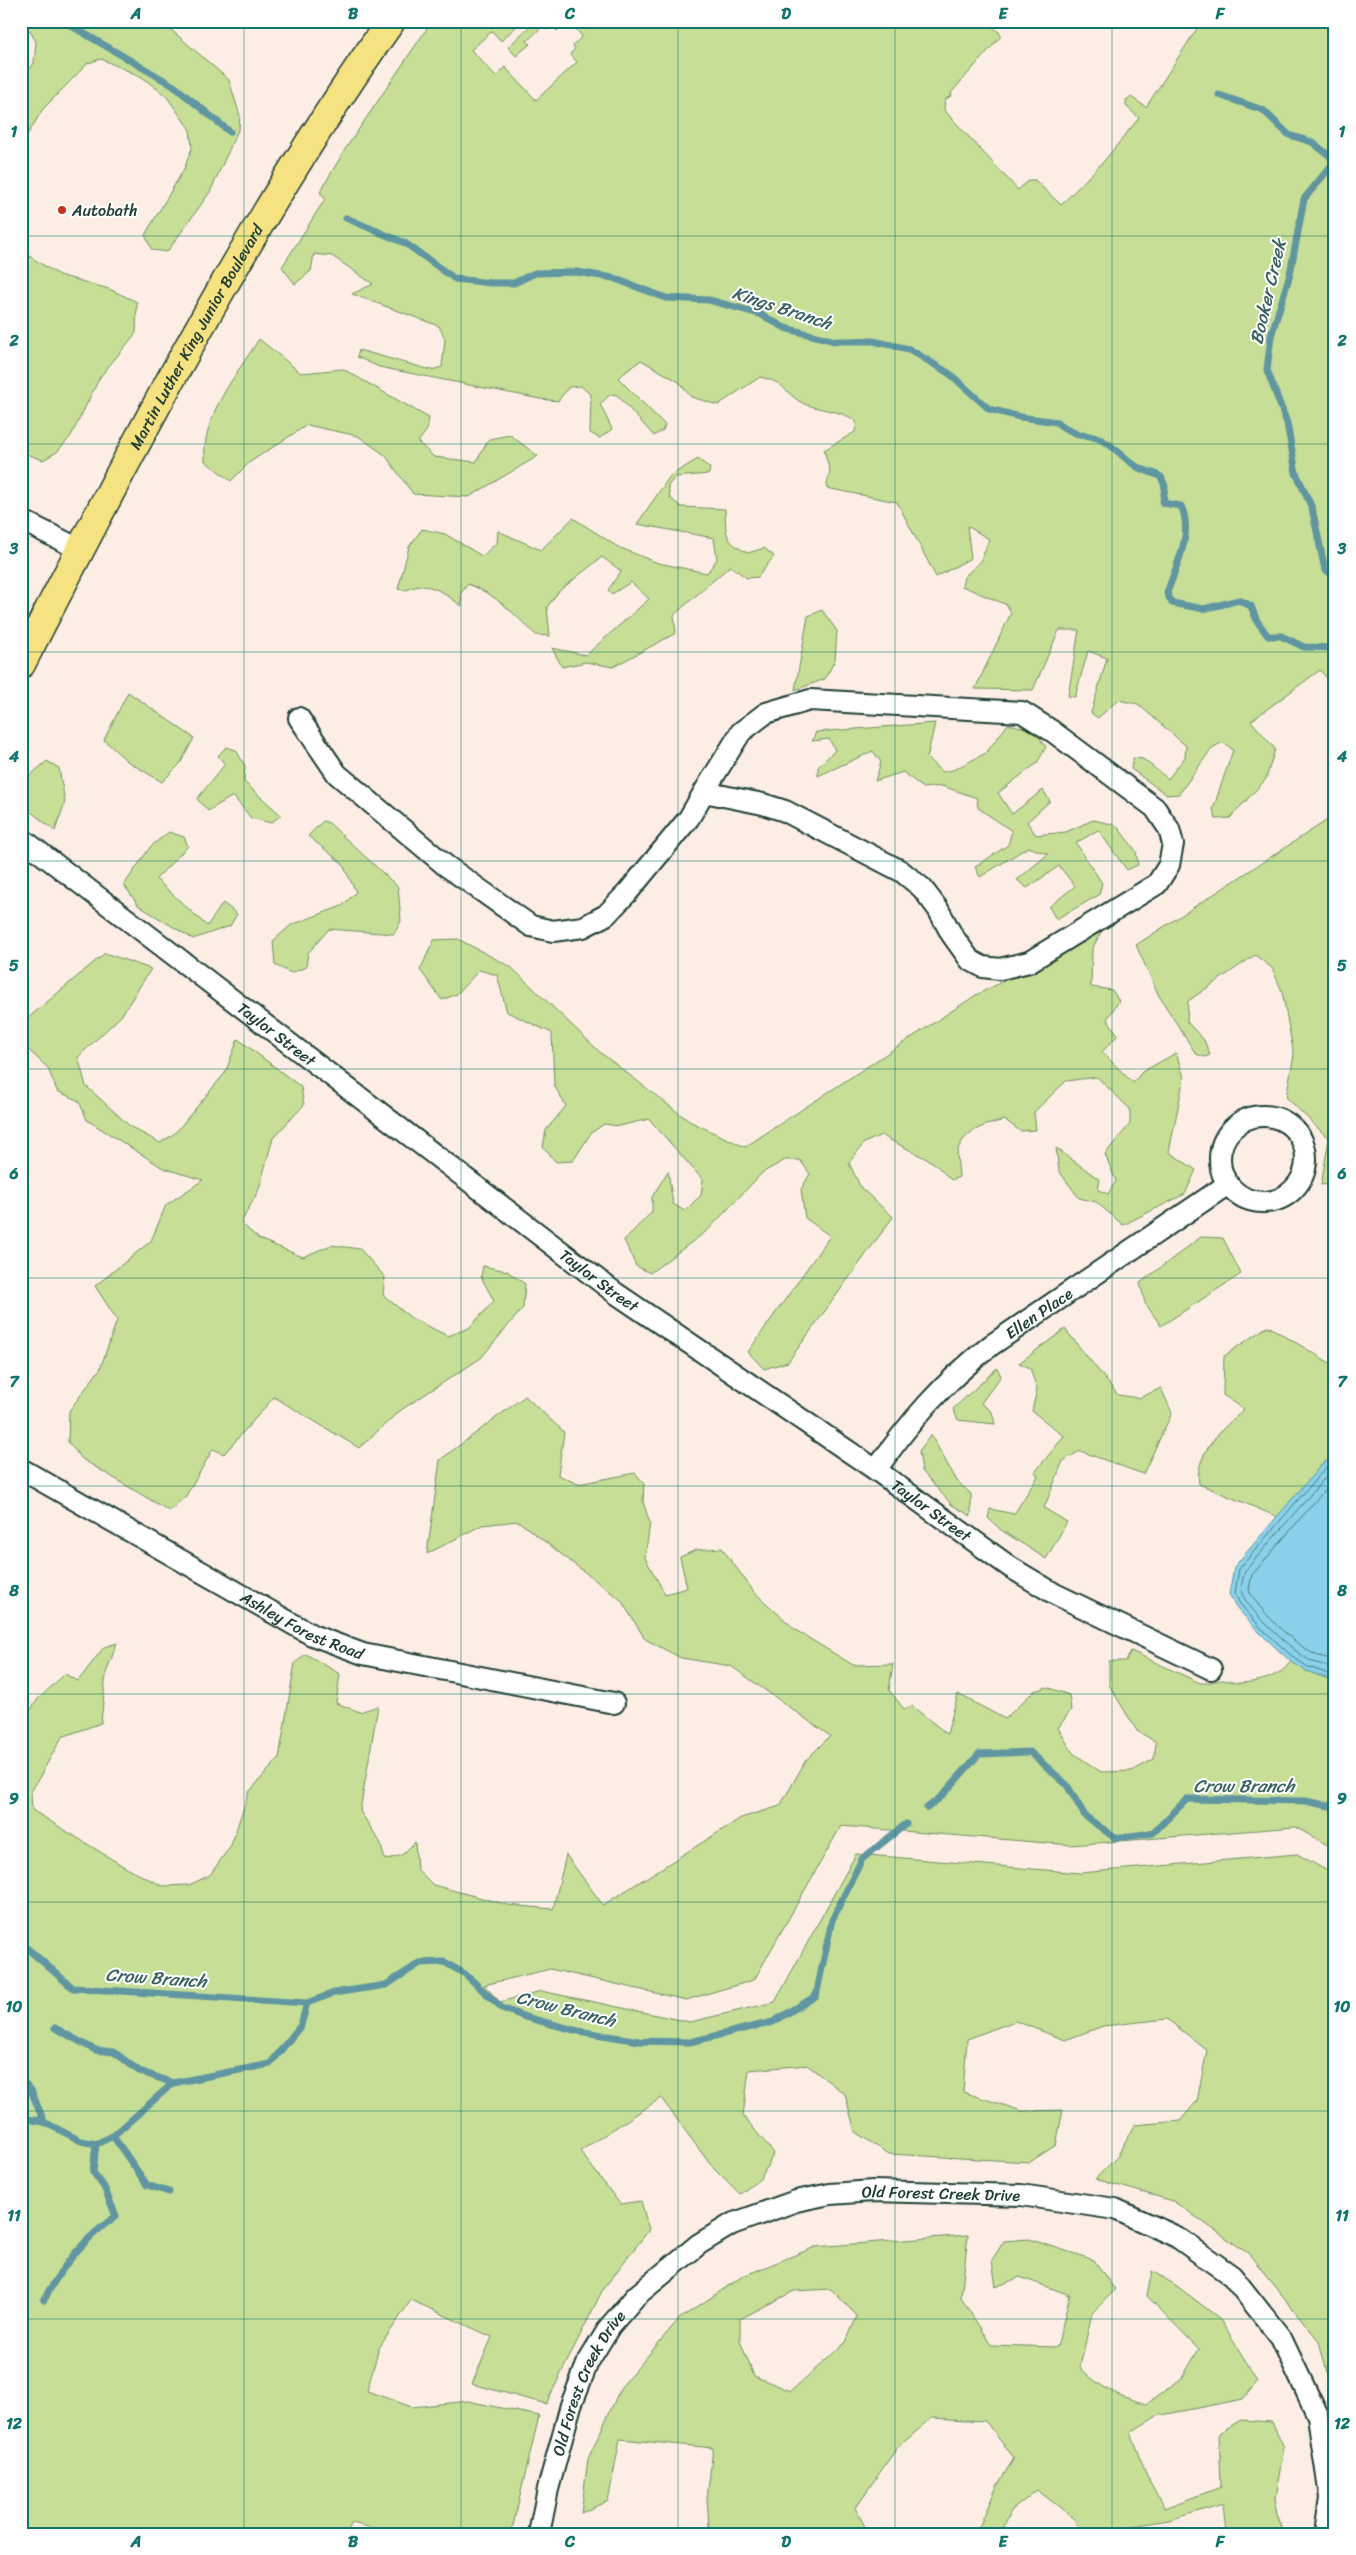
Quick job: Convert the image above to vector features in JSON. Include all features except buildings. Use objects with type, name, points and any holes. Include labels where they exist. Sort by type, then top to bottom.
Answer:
[{"type":"main road","name":"Martin Luther King Junior Boulevard","points":[[21,664],[218,294],[276,196],[342,91],[391,21]]},
{"type":"street","points":[[21,520],[81,550]]},
{"type":"street","points":[[300,718],[338,774],[445,865],[531,926],[553,931],[584,927],[606,915],[628,892],[689,818],[704,792],[741,732],[766,713],[810,700],[1022,712],[1052,731],[1154,808],[1169,829],[1173,844],[1169,865],[1156,884],[1029,962],[1000,969],[983,967],[970,960],[952,935],[938,909],[922,888],[901,871],[785,811],[704,792]]},
{"type":"street","name":"Taylor Street","points":[[21,838],[614,1292],[876,1470],[994,1556],[1055,1594],[1211,1668]]},
{"type":"street","points":[[1251,1117],[1278,1118],[1290,1124],[1299,1134],[1305,1146],[1307,1160],[1305,1173],[1289,1195],[1276,1201],[1263,1203],[1249,1200],[1237,1194],[1228,1184],[1222,1172],[1220,1158],[1222,1145],[1228,1132],[1238,1123],[1251,1117]]},
{"type":"street","name":"Ellen Place","points":[[876,1470],[903,1431],[933,1395],[958,1371],[990,1346],[1228,1184]]},
{"type":"street","name":"Ashley Forest Road","points":[[21,1469],[312,1635],[363,1654],[614,1703]]},
{"type":"street","name":"Old Forest Creek Drive","points":[[539,2534],[548,2489],[570,2405],[588,2362],[610,2326],[636,2296],[699,2244],[732,2224],[796,2201],[830,2194],[873,2191],[1021,2195],[1115,2210],[1177,2237],[1232,2276],[1281,2338],[1318,2416],[1330,2497],[1325,2534]]},
{"type":"green space","points":[[21,21],[174,21],[169,28],[229,80],[240,116],[239,128],[210,192],[167,252],[152,250],[145,235],[184,169],[192,148],[190,130],[167,97],[142,77],[101,59],[88,63],[43,109],[21,145],[21,82],[34,63],[36,42],[30,31]]},
{"type":"green space","points":[[432,21],[522,21],[501,41],[492,31],[471,50],[496,76],[505,67],[536,100],[577,62],[570,54],[575,49],[573,46],[582,36],[568,21],[599,21],[602,25],[607,21],[985,21],[999,32],[1001,36],[951,93],[952,95],[945,100],[944,110],[1018,190],[1029,180],[1035,180],[1061,205],[1104,161],[1139,118],[1126,106],[1126,100],[1131,97],[1146,107],[1202,21],[1335,21],[1335,688],[1320,670],[1251,721],[1275,749],[1266,779],[1230,818],[1216,819],[1213,809],[1233,750],[1223,742],[1212,748],[1179,794],[1167,795],[1131,769],[1133,758],[1143,759],[1168,779],[1185,757],[1186,746],[1138,704],[1118,700],[1098,718],[1091,713],[1107,658],[1088,651],[1075,697],[1068,696],[1079,630],[1059,630],[1033,690],[975,689],[1011,613],[1007,605],[962,586],[964,577],[981,561],[989,539],[967,526],[971,558],[936,577],[897,502],[826,488],[830,471],[824,450],[855,432],[856,421],[849,417],[805,404],[774,381],[760,377],[718,405],[691,397],[679,382],[641,360],[618,378],[665,425],[663,430],[654,436],[617,395],[611,394],[600,404],[612,429],[600,438],[590,433],[591,395],[581,386],[569,387],[558,401],[540,399],[379,367],[357,357],[359,350],[431,370],[442,367],[445,339],[439,326],[352,294],[373,284],[332,256],[314,254],[311,271],[295,284],[282,267],[325,199],[320,192],[344,151]]},
{"type":"green space","points":[[535,21],[567,21],[557,31],[553,26],[547,30],[543,26],[527,41],[530,44],[516,56],[508,47]]},
{"type":"green space","points":[[21,251],[59,275],[109,289],[137,302],[136,333],[100,377],[71,436],[57,452],[43,460],[21,452]]},
{"type":"green space","points":[[259,339],[301,373],[343,369],[429,418],[427,430],[418,442],[434,457],[476,462],[489,439],[510,435],[538,456],[469,497],[413,494],[385,455],[358,436],[307,425],[250,462],[231,481],[205,461],[205,444],[214,412]]},
{"type":"green space","points":[[698,459],[710,468],[709,474],[675,477],[668,486],[670,498],[681,507],[725,509],[726,531],[734,545],[748,553],[764,548],[774,556],[758,577],[747,578],[730,566],[674,615],[676,633],[613,667],[586,662],[562,667],[552,648],[586,655],[649,599],[631,582],[612,594],[608,590],[621,571],[602,557],[559,591],[547,607],[550,636],[536,635],[496,599],[468,584],[461,593],[462,606],[433,588],[419,586],[405,590],[398,589],[409,547],[422,529],[445,534],[482,556],[497,543],[498,531],[541,550],[573,518],[618,547],[658,563],[707,573],[717,559],[714,538],[637,524],[670,476]]},
{"type":"green space","points":[[822,610],[837,631],[835,660],[825,679],[795,690],[808,616]]},
{"type":"green space","points":[[128,692],[194,738],[180,764],[162,782],[127,761],[104,740]]},
{"type":"green space","points":[[935,723],[927,758],[942,772],[953,770],[986,753],[1008,724],[1034,730],[1046,747],[1037,763],[998,793],[1012,814],[1043,790],[1050,801],[1027,822],[1036,835],[1066,832],[1093,820],[1116,825],[1136,851],[1138,865],[1127,870],[1098,830],[1076,843],[1102,883],[1099,895],[1056,919],[1049,907],[1075,886],[1059,866],[1027,888],[1017,880],[1048,854],[1028,847],[980,877],[975,867],[1008,845],[1012,831],[978,808],[977,798],[942,786],[923,788],[903,772],[875,781],[881,762],[873,751],[818,776],[818,767],[835,750],[829,739],[812,741],[816,732]]},
{"type":"green space","points":[[226,747],[236,750],[245,766],[244,782],[281,815],[271,823],[251,818],[233,796],[208,811],[197,799],[225,764],[218,756]]},
{"type":"green space","points":[[47,761],[59,768],[65,802],[55,831],[25,807],[21,801],[21,783]]},
{"type":"green space","points":[[1335,815],[1335,1183],[1321,1185],[1329,1139],[1286,1097],[1294,1055],[1282,991],[1272,968],[1255,955],[1188,1001],[1187,1022],[1204,1040],[1210,1055],[1205,1057],[1196,1054],[1159,996],[1136,945]]},
{"type":"green space","points":[[323,821],[329,823],[398,887],[401,921],[394,934],[329,929],[308,953],[306,967],[291,973],[275,965],[273,941],[291,925],[342,906],[356,892],[342,863],[308,836]]},
{"type":"green space","points":[[169,832],[184,837],[188,846],[156,879],[207,926],[223,903],[237,914],[230,926],[193,939],[139,906],[124,885],[151,846]]},
{"type":"green space","points":[[1101,932],[1092,949],[1091,987],[1112,990],[1119,1001],[1107,1019],[1118,1035],[1102,1052],[1133,1083],[1142,1072],[1176,1053],[1184,1077],[1169,1152],[1196,1170],[1185,1194],[1123,1225],[1096,1202],[1079,1198],[1059,1171],[1056,1148],[1100,1180],[1098,1190],[1108,1194],[1116,1181],[1105,1154],[1130,1124],[1130,1109],[1097,1077],[1066,1081],[1034,1112],[1036,1130],[1020,1131],[1005,1120],[984,1126],[965,1137],[958,1150],[959,1177],[951,1180],[934,1163],[881,1135],[864,1143],[849,1163],[861,1188],[893,1217],[788,1362],[764,1369],[748,1352],[830,1236],[805,1218],[801,1189],[810,1174],[800,1160],[785,1160],[762,1173],[708,1230],[650,1273],[636,1266],[624,1240],[652,1212],[652,1197],[668,1171],[673,1204],[685,1211],[701,1195],[703,1180],[649,1119],[619,1126],[604,1124],[591,1133],[573,1161],[556,1162],[543,1147],[546,1130],[566,1106],[554,1085],[552,1033],[507,1012],[497,975],[479,970],[457,994],[442,1000],[420,970],[434,940],[458,939],[511,967],[601,1053],[689,1121],[745,1147],[976,995]]},
{"type":"green space","points":[[105,953],[151,969],[121,1016],[78,1057],[86,1086],[131,1127],[160,1143],[175,1133],[225,1073],[238,1039],[301,1087],[304,1105],[273,1138],[259,1189],[241,1223],[259,1239],[303,1257],[331,1245],[360,1249],[385,1277],[383,1295],[411,1318],[448,1336],[469,1328],[494,1301],[481,1277],[483,1266],[507,1271],[525,1284],[523,1308],[481,1358],[401,1410],[359,1448],[274,1397],[224,1454],[213,1449],[186,1496],[169,1511],[82,1459],[68,1442],[69,1411],[100,1369],[117,1320],[95,1286],[151,1241],[166,1205],[203,1180],[163,1168],[87,1120],[79,1101],[57,1091],[48,1068],[21,1043],[21,1024]]},
{"type":"green space","points":[[1201,1237],[1223,1238],[1241,1274],[1161,1326],[1145,1303],[1140,1283]]},
{"type":"green space","points":[[1268,1326],[1335,1366],[1335,1457],[1323,1463],[1278,1517],[1199,1484],[1201,1462],[1212,1442],[1244,1409],[1223,1395],[1224,1356]]},
{"type":"green space","points":[[1065,1329],[1118,1395],[1139,1398],[1161,1388],[1172,1413],[1143,1474],[1080,1451],[1063,1461],[1044,1508],[1067,1522],[1046,1559],[1001,1530],[988,1518],[990,1509],[1014,1514],[1038,1476],[1035,1472],[1064,1436],[1032,1411],[1037,1389],[1030,1368],[1019,1363]]},
{"type":"green space","points":[[997,1368],[1001,1376],[981,1403],[992,1412],[995,1424],[958,1420],[953,1409]]},
{"type":"green space","points":[[525,1396],[564,1432],[558,1475],[578,1484],[635,1473],[644,1483],[643,1502],[650,1523],[645,1558],[665,1594],[687,1588],[680,1557],[696,1550],[722,1548],[754,1592],[797,1631],[853,1665],[893,1664],[889,1690],[904,1709],[912,1706],[947,1734],[958,1694],[1005,1719],[1034,1691],[1047,1687],[1069,1695],[1071,1710],[1058,1728],[1073,1753],[1101,1772],[1132,1771],[1154,1759],[1156,1742],[1137,1731],[1109,1685],[1109,1661],[1126,1661],[1131,1651],[1200,1683],[1223,1680],[1238,1683],[1253,1682],[1275,1675],[1287,1667],[1291,1661],[1306,1671],[1335,1681],[1335,1849],[1295,1827],[1071,1845],[841,1826],[754,1980],[686,2000],[550,1969],[484,1985],[500,2002],[541,1991],[690,2022],[775,2002],[856,1854],[1080,1873],[1297,1854],[1335,1875],[1335,2404],[1319,2341],[1249,2254],[1173,2201],[1095,2179],[1117,2157],[1134,2125],[1180,2121],[1197,2101],[1207,2050],[1167,2019],[1103,2026],[1065,2040],[1015,2021],[967,2039],[963,2092],[1022,2111],[1063,2110],[1056,2145],[1030,2162],[889,2154],[855,2132],[845,2094],[807,2065],[749,2070],[743,2116],[774,2153],[761,2178],[740,2194],[710,2164],[661,2098],[580,2151],[620,2204],[641,2201],[649,2230],[603,2289],[546,2404],[472,2384],[492,2337],[411,2300],[379,2348],[367,2391],[412,2407],[468,2401],[539,2416],[511,2534],[397,2534],[352,2523],[346,2534],[21,2534],[21,1724],[38,1699],[65,1674],[78,1681],[104,1647],[117,1643],[106,1673],[101,1723],[62,1737],[31,1792],[32,1810],[128,1869],[163,1886],[189,1885],[210,1875],[231,1845],[249,1792],[279,1758],[295,1663],[306,1654],[340,1674],[336,1703],[360,1712],[378,1706],[360,1811],[380,1842],[385,1860],[402,1855],[415,1842],[417,1869],[433,1885],[508,1905],[553,1909],[566,1855],[603,1905],[741,1818],[780,1806],[806,1760],[830,1736],[731,1666],[681,1658],[645,1639],[621,1600],[518,1521],[482,1525],[427,1554],[440,1460]]},
{"type":"green space","points":[[931,1435],[957,1481],[971,1494],[971,1516],[952,1505],[922,1471],[919,1451]]},
{"type":"green space","points":[[968,2235],[961,2298],[991,2345],[1057,2347],[1070,2295],[1020,2277],[996,2287],[992,2260],[1004,2241],[1029,2239],[1094,2260],[1115,2290],[1092,2313],[1080,2367],[1095,2381],[1110,2391],[1147,2404],[1182,2378],[1199,2349],[1147,2296],[1152,2271],[1177,2286],[1219,2318],[1258,2381],[1243,2399],[1157,2416],[1131,2432],[1149,2481],[1164,2508],[1221,2487],[1219,2433],[1241,2420],[1272,2422],[1284,2447],[1275,2499],[1282,2534],[1226,2534],[1223,2504],[1169,2520],[1133,2526],[1136,2534],[1082,2534],[1075,2519],[1037,2490],[1011,2511],[1001,2534],[976,2534],[997,2486],[1014,2458],[985,2421],[932,2418],[897,2448],[855,2508],[869,2534],[697,2534],[709,2527],[707,2498],[713,2448],[620,2439],[608,2501],[581,2513],[588,2459],[621,2387],[679,2319],[743,2276],[815,2247]],"holes":[[[831,2289],[857,2316],[846,2342],[791,2391],[754,2376],[740,2341],[740,2319],[794,2291]]]},
{"type":"water","points":[[1335,1457],[1335,1681],[1306,1671],[1290,1661],[1236,1607],[1229,1594],[1234,1567],[1323,1463]]},
{"type":"waterway","name":"Kings Branch","points":[[63,21],[174,86],[230,132]]},
{"type":"waterway","points":[[1219,95],[1263,110],[1289,135],[1312,142],[1335,160]]},
{"type":"waterway","name":"Booker Creek","points":[[1335,161],[1304,199],[1290,274],[1271,336],[1267,370],[1287,423],[1296,473],[1312,508],[1325,570],[1335,576]]},
{"type":"waterway","name":"Kings Branch","points":[[346,218],[405,243],[455,279],[491,283],[514,283],[535,273],[577,272],[613,278],[666,298],[709,300],[760,314],[785,328],[835,341],[873,341],[909,349],[950,374],[989,409],[1020,417],[1057,422],[1078,435],[1095,437],[1114,448],[1136,466],[1161,477],[1165,486],[1163,503],[1181,506],[1186,527],[1179,561],[1167,593],[1172,603],[1204,609],[1239,600],[1251,606],[1257,621],[1268,636],[1281,636],[1304,647],[1335,648]]},
{"type":"waterway","name":"Crow Branch","points":[[927,1808],[942,1796],[979,1754],[1030,1752],[1067,1785],[1085,1816],[1115,1838],[1153,1833],[1187,1799],[1305,1801],[1335,1807]]},
{"type":"waterway","name":"Crow Branch","points":[[21,1943],[73,1988],[307,2003],[334,1993],[386,1985],[420,1963],[444,1962],[465,1974],[502,2008],[525,2017],[578,2031],[639,2041],[690,2042],[773,2022],[816,1996],[832,1920],[862,1859],[906,1824]]},
{"type":"waterway","points":[[55,2028],[95,2050],[114,2052],[139,2071],[173,2083],[270,2064],[301,2025],[307,2003]]},
{"type":"waterway","points":[[21,2079],[31,2090],[44,2122],[81,2141],[96,2144]]},
{"type":"waterway","points":[[44,2300],[58,2276],[75,2253],[94,2233],[116,2216],[104,2187],[93,2172],[96,2144],[113,2136],[173,2083]]},
{"type":"waterway","points":[[21,2127],[28,2119],[44,2122]]},
{"type":"waterway","points":[[113,2136],[147,2185],[169,2192]]},
{"type":"place","name":"Autobath","points":[[62,210]]}]
